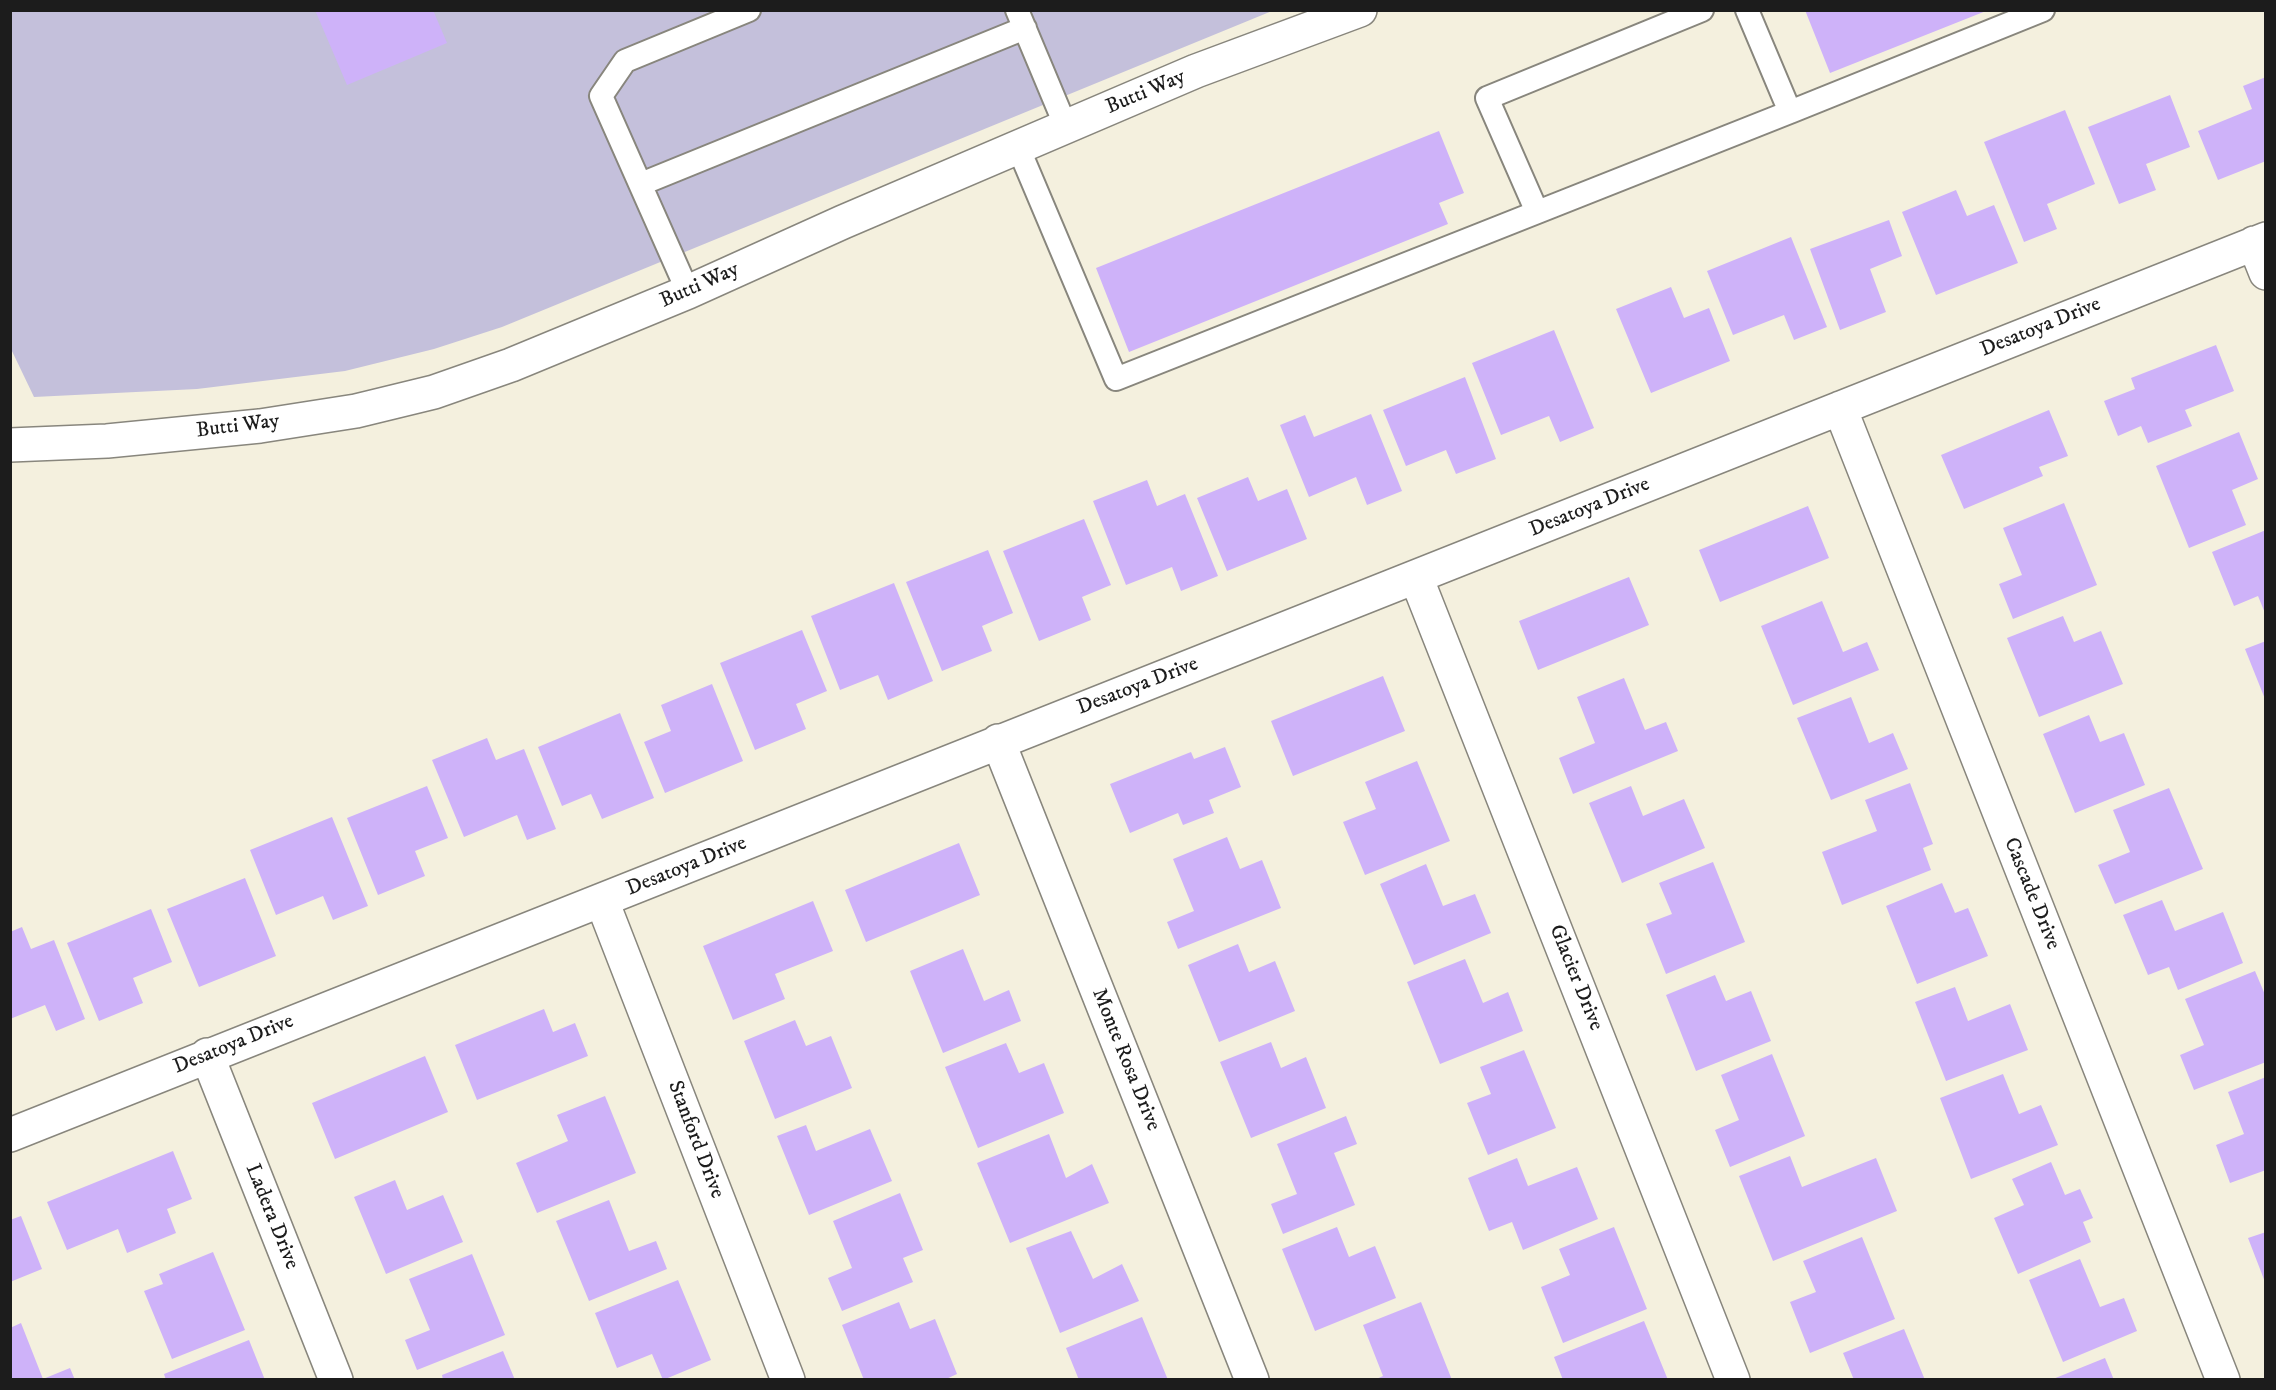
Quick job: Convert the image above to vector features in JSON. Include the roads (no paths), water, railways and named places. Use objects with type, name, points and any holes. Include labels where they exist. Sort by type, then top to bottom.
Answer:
[{"type":"street","name":"Butti Way","points":[[10,445],[107,441],[260,426],[356,411],[434,392],[511,365],[688,292],[843,222],[1196,71],[1360,10]]},
{"type":"street","name":"Desatoya Drive","points":[[10,1135],[1840,408],[2262,252]]},
{"type":"street","name":"Cascade Drive","points":[[1840,408],[2223,1380]]},
{"type":"street","name":"Glacier Drive","points":[[1416,577],[1733,1380]]},
{"type":"street","name":"Monte Rosa Drive","points":[[998,741],[1252,1380]]},
{"type":"street","name":"Stanford Drive","points":[[602,901],[788,1380]]},
{"type":"street","name":"Ladera Drive","points":[[207,1055],[336,1380]]},
{"type":"lane","points":[[688,292],[602,96],[625,61],[749,10]]},
{"type":"lane","points":[[1537,212],[1487,98],[1702,10]]},
{"type":"lane","points":[[1747,10],[1790,112]]},
{"type":"lane","points":[[1018,147],[1116,379],[2043,10]]},
{"type":"lane","points":[[641,184],[1021,19],[1066,127]]}]
